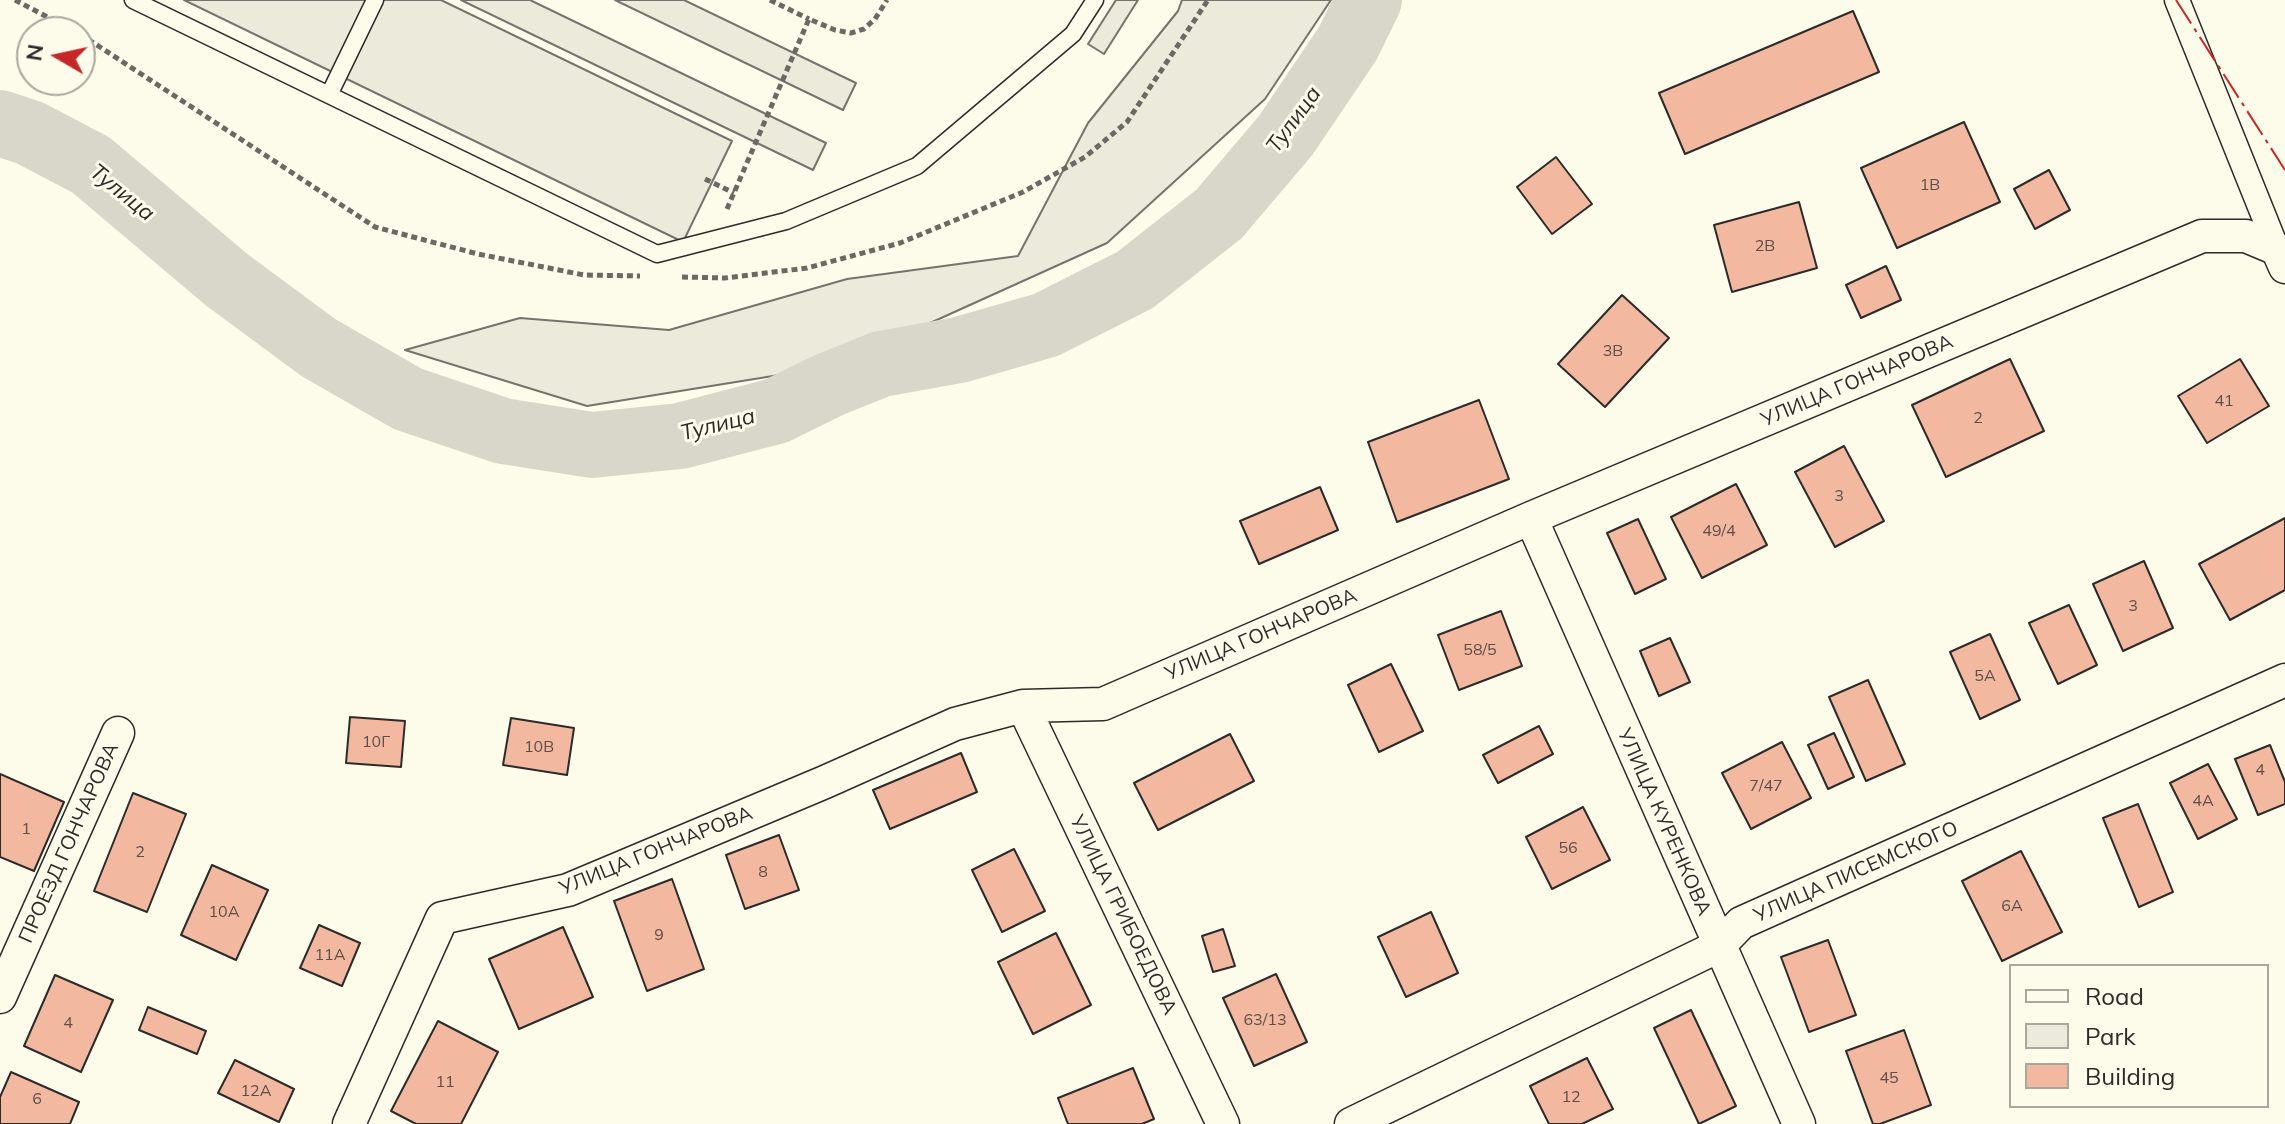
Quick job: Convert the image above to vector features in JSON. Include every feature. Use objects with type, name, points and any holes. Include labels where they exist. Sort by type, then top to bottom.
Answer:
[{"type":"street","points":[[2177,0],[2281,258]]},
{"type":"street","name":"УЛИЦА ГОНЧАРОВА","points":[[349,1124],[442,918],[568,890],[955,724],[1023,706],[1103,704],[1531,518],[2202,236],[2246,236],[2281,258]]},
{"type":"street","name":"УЛИЦА КУРЕНКОВА","points":[[1531,518],[1799,1124]]},
{"type":"street","name":"УЛИЦА ПИСЕМСКОГО","points":[[1351,1124],[1719,946],[1741,923],[2285,680]]},
{"type":"street","name":"УЛИЦА ГРИБОЕДОВА","points":[[1023,706],[1223,1124]]},
{"type":"street","name":"ПРОЕЗД ГОНЧАРОВА","points":[[0,997],[118,733]]},
{"type":"lane","points":[[133,0],[657,254],[786,221],[917,166],[1073,34],[1095,0]]},
{"type":"lane","points":[[329,95],[375,0]]},
{"type":"path","points":[[15,0],[46,16]]},
{"type":"path","points":[[770,0],[835,30],[851,33],[864,29],[875,19],[887,0]]},
{"type":"path","points":[[678,277],[725,278],[807,268],[900,243],[1023,192],[1085,157],[1127,122],[1208,0]]},
{"type":"path","points":[[714,240],[809,19]]},
{"type":"path","points":[[96,45],[375,227],[478,254],[584,275],[646,276]]},
{"type":"path","points":[[705,179],[734,193]]},
{"type":"green space","points":[[1182,0],[1331,0],[1265,99],[1107,243],[835,366],[587,406],[405,350],[520,318],[669,330],[847,279],[1018,256],[1088,123],[1178,11]]},
{"type":"shaded area","points":[[184,0],[441,0],[732,141],[683,242]]},
{"type":"shaded area","points":[[461,0],[530,0],[826,143],[813,170]]},
{"type":"shaded area","points":[[615,0],[684,0],[856,83],[843,110]]},
{"type":"shaded area","points":[[1116,0],[1138,0],[1104,54],[1088,44]]},
{"type":"building","points":[[1853,11],[1879,72],[1685,154],[1659,93]]},
{"type":"building","points":[[1964,122],[2000,202],[1897,248],[1861,168]]},
{"type":"building","points":[[1556,157],[1592,204],[1552,234],[1517,187]]},
{"type":"building","points":[[2049,170],[2070,210],[2035,229],[2014,189]]},
{"type":"building","points":[[1799,202],[1817,268],[1732,292],[1714,225]]},
{"type":"building","points":[[1886,266],[1901,300],[1861,318],[1846,285]]},
{"type":"building","points":[[1622,295],[1669,338],[1605,407],[1558,364]]},
{"type":"building","points":[[2010,359],[2044,431],[1946,477],[1912,405]]},
{"type":"building","points":[[2240,359],[2269,406],[2207,443],[2178,396]]},
{"type":"building","points":[[1479,400],[1509,479],[1397,522],[1368,442]]},
{"type":"building","points":[[1844,446],[1884,521],[1835,547],[1795,472]]},
{"type":"building","points":[[1736,484],[1767,545],[1702,578],[1671,517]]},
{"type":"building","points":[[1320,487],[1338,530],[1259,564],[1240,521]]},
{"type":"building","points":[[2285,518],[2285,590],[2230,620],[2199,564]]},
{"type":"building","points":[[1638,519],[1666,579],[1635,594],[1607,533]]},
{"type":"building","points":[[2144,561],[2173,628],[2123,651],[2093,584]]},
{"type":"building","points":[[2069,605],[2097,665],[2058,684],[2029,623]]},
{"type":"building","points":[[1501,611],[1522,666],[1459,690],[1438,635]]},
{"type":"building","points":[[1990,634],[2020,700],[1980,719],[1950,652]]},
{"type":"building","points":[[1670,638],[1690,682],[1659,696],[1640,651]]},
{"type":"building","points":[[1391,664],[1423,731],[1379,752],[1348,685]]},
{"type":"building","points":[[1868,680],[1905,764],[1866,781],[1829,697]]},
{"type":"building","points":[[350,717],[405,721],[401,767],[346,763]]},
{"type":"building","points":[[511,718],[574,728],[567,775],[503,765]]},
{"type":"building","points":[[1539,726],[1553,754],[1498,783],[1483,755]]},
{"type":"building","points":[[1834,733],[1854,777],[1828,789],[1808,745]]},
{"type":"building","points":[[1230,734],[1254,781],[1158,830],[1134,783]]},
{"type":"building","points":[[1782,742],[1811,798],[1751,829],[1722,773]]},
{"type":"building","points":[[2270,745],[2285,782],[2285,804],[2258,815],[2235,759]]},
{"type":"building","points":[[961,753],[977,792],[890,829],[873,790]]},
{"type":"building","points":[[2208,764],[2237,819],[2198,839],[2170,783]]},
{"type":"building","points":[[0,774],[64,802],[34,871],[0,857]]},
{"type":"building","points":[[133,793],[186,814],[147,912],[94,891]]},
{"type":"building","points":[[2138,804],[2173,892],[2139,907],[2103,818]]},
{"type":"building","points":[[1583,807],[1610,860],[1552,889],[1526,837]]},
{"type":"building","points":[[779,835],[799,890],[745,909],[726,855]]},
{"type":"building","points":[[1014,849],[1045,911],[1002,932],[972,870]]},
{"type":"building","points":[[2021,851],[2062,932],[2002,961],[1962,881]]},
{"type":"building","points":[[212,865],[268,890],[236,960],[181,935]]},
{"type":"building","points":[[672,879],[704,969],[647,991],[614,901]]},
{"type":"building","points":[[1431,912],[1458,973],[1406,997],[1378,937]]},
{"type":"building","points":[[319,925],[360,943],[342,986],[300,968]]},
{"type":"building","points":[[563,927],[593,997],[519,1029],[489,959]]},
{"type":"building","points":[[1223,929],[1235,966],[1213,972],[1202,936]]},
{"type":"building","points":[[1056,933],[1091,1005],[1033,1034],[998,962]]},
{"type":"building","points":[[1828,940],[1856,1015],[1809,1032],[1781,957]]},
{"type":"building","points":[[1276,974],[1307,1042],[1254,1066],[1223,998]]},
{"type":"building","points":[[55,975],[113,1000],[81,1072],[24,1046]]},
{"type":"building","points":[[148,1007],[206,1031],[197,1054],[139,1030]]},
{"type":"building","points":[[1691,1010],[1736,1106],[1699,1124],[1654,1028]]},
{"type":"building","points":[[438,1021],[498,1052],[461,1124],[416,1124],[391,1111]]},
{"type":"building","points":[[1904,1030],[1931,1105],[1873,1124],[1846,1051]]},
{"type":"building","points":[[1587,1058],[1613,1109],[1582,1124],[1549,1124],[1530,1086]]},
{"type":"building","points":[[235,1060],[294,1089],[279,1122],[218,1093]]},
{"type":"building","points":[[1133,1068],[1154,1119],[1142,1124],[1068,1124],[1058,1098]]},
{"type":"building","points":[[11,1072],[79,1102],[70,1124],[0,1124],[0,1097]]},
{"type":"waterway","name":"Тулица","points":[[0,123],[30,133],[91,165],[227,280],[319,348],[408,399],[503,431],[592,445],[680,436],[776,411],[881,364],[959,350],[1046,325],[1135,280],[1219,214],[1286,135],[1348,43],[1369,0]]},
{"type":"power","points":[[2176,0],[2285,170]]}]
